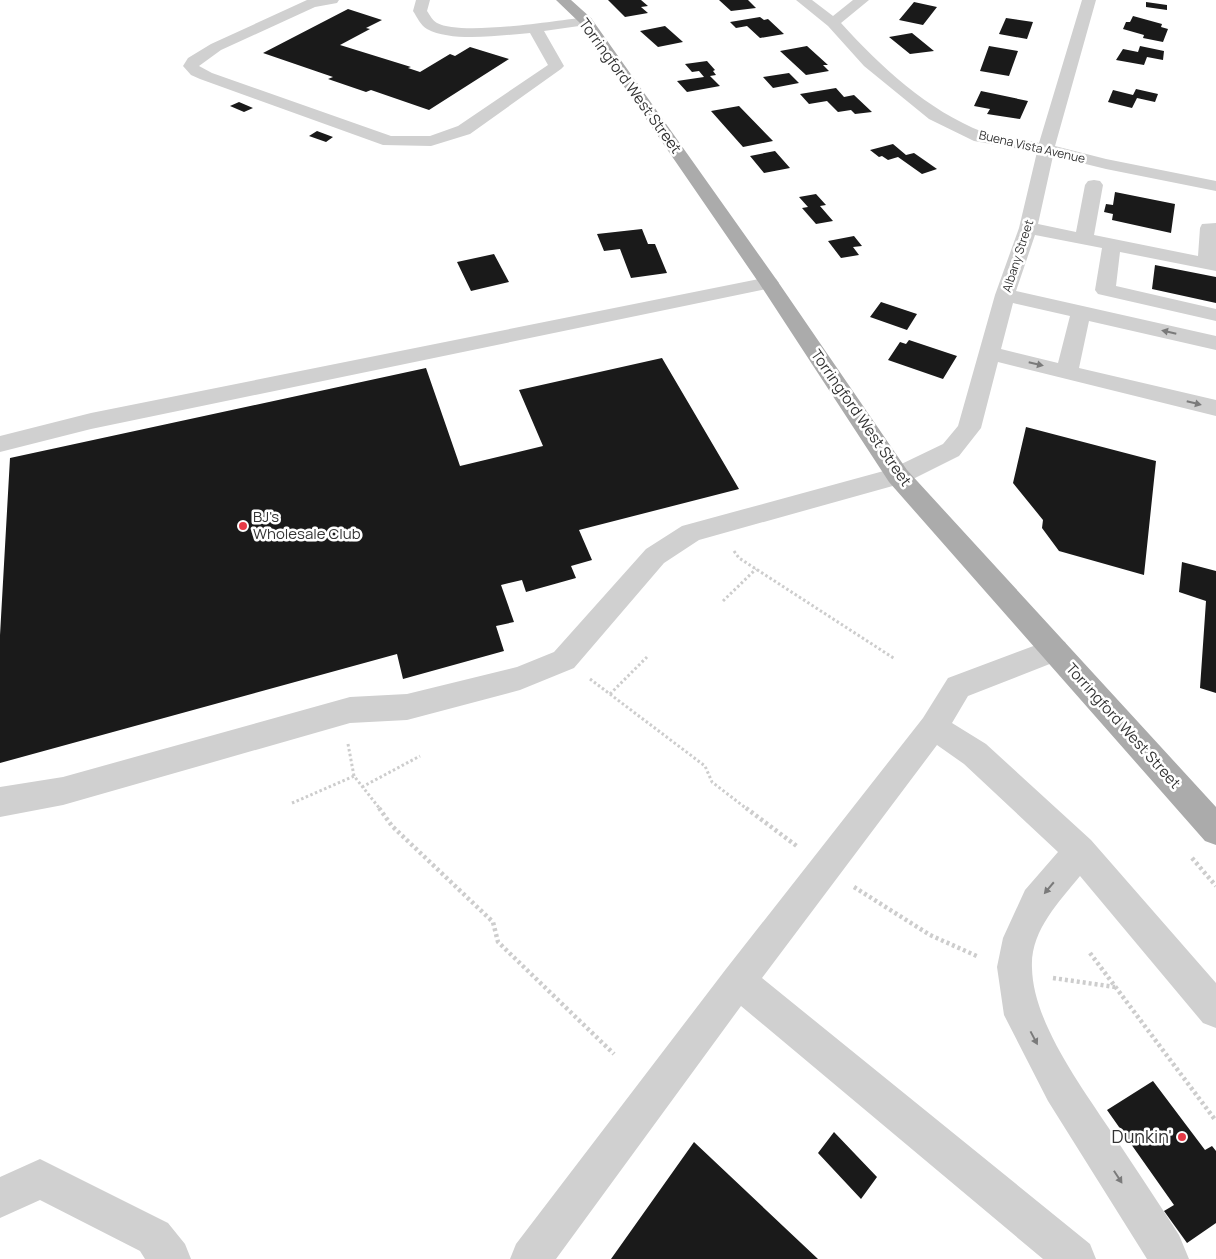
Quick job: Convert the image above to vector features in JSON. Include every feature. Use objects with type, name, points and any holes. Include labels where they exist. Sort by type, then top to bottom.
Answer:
[{"type":"main road","name":"Torringford West Street","points":[[563,0],[586,21],[769,282],[898,476],[1216,830]]},
{"type":"street","points":[[332,0],[312,3],[216,47],[193,61],[191,66],[196,72],[206,76],[389,141],[431,141],[464,130],[556,66],[535,28]]},
{"type":"street","points":[[424,0],[420,11],[432,26],[454,31],[535,28],[586,21]]},
{"type":"street","name":"Buena Vista Avenue","points":[[803,0],[833,23],[869,63],[935,116],[980,137],[1046,149],[1106,164],[1216,186]]},
{"type":"street","points":[[833,23],[862,0]]},
{"type":"street","name":"Albany Street","points":[[0,802],[63,791],[350,710],[407,707],[520,678],[564,660],[655,556],[691,533],[898,476],[952,450],[969,428],[1005,295],[1028,228],[1046,149],[1089,0]]},
{"type":"street","points":[[1084,238],[1094,185]]},
{"type":"street","points":[[1028,228],[1212,264],[1209,228],[1216,230]]},
{"type":"street","points":[[1112,244],[1104,290],[1216,315]]},
{"type":"street","points":[[0,444],[91,421],[769,282]]},
{"type":"street","points":[[1005,295],[1216,344]]},
{"type":"street","points":[[1067,372],[1081,312]]},
{"type":"street","points":[[989,354],[1216,408]]},
{"type":"street","points":[[531,1259],[738,981],[933,727],[958,687],[1054,650]]},
{"type":"street","points":[[933,727],[975,754],[1080,851],[1216,1010]]},
{"type":"street","points":[[1080,851],[1037,902],[1020,938],[1014,967],[1022,1015],[1061,1088],[1165,1249],[1168,1259]]},
{"type":"street","points":[[738,981],[1074,1259]]},
{"type":"street","points":[[0,1198],[40,1179],[162,1248]]},
{"type":"path","points":[[729,545],[738,558],[895,659]]},
{"type":"path","points":[[723,601],[756,569]]},
{"type":"path","points":[[610,694],[647,657]]},
{"type":"path","points":[[586,676],[705,766],[712,782],[803,851]]},
{"type":"path","points":[[347,739],[354,776],[392,826],[493,922],[498,942],[614,1054]]},
{"type":"path","points":[[362,787],[420,756]]},
{"type":"path","points":[[292,803],[354,776]]},
{"type":"path","points":[[850,884],[926,932],[969,953],[1042,976],[1115,987]]},
{"type":"path","points":[[1090,953],[1216,1121]]},
{"type":"building","points":[[608,0],[641,0],[648,6],[641,7],[648,13],[625,17]]},
{"type":"building","points":[[719,0],[748,0],[756,8],[731,11]]},
{"type":"building","points":[[914,2],[937,7],[923,25],[899,20]]},
{"type":"building","points":[[1146,2],[1167,5],[1167,10],[1146,7]]},
{"type":"building","points":[[348,9],[382,20],[366,28],[370,29],[340,45],[411,67],[408,68],[420,72],[450,54],[455,56],[470,47],[509,59],[429,110],[371,90],[366,92],[328,79],[333,77],[263,53]]},
{"type":"building","points":[[1133,16],[1162,24],[1161,27],[1168,29],[1163,42],[1143,38],[1144,35],[1123,29],[1126,22],[1130,22]]},
{"type":"building","points":[[760,17],[764,20],[768,19],[784,34],[760,38],[747,26],[736,28],[730,22]]},
{"type":"building","points":[[1006,18],[1033,22],[1027,39],[999,34]]},
{"type":"building","points":[[665,26],[683,42],[658,47],[640,31]]},
{"type":"building","points":[[912,33],[934,51],[910,54],[889,37]]},
{"type":"building","points":[[807,46],[828,65],[823,65],[829,71],[806,75],[780,51]]},
{"type":"building","points":[[989,46],[1018,51],[1009,76],[980,71]]},
{"type":"building","points":[[1140,46],[1164,51],[1163,60],[1147,57],[1144,65],[1116,60],[1123,49],[1138,52]]},
{"type":"building","points":[[707,61],[715,70],[713,71],[716,75],[710,76],[720,86],[687,92],[677,81],[704,77],[699,71],[692,72],[685,64]]},
{"type":"building","points":[[789,73],[799,83],[773,88],[763,77]]},
{"type":"building","points":[[836,88],[844,97],[854,95],[872,112],[855,114],[851,110],[838,112],[827,101],[809,104],[800,94]]},
{"type":"building","points":[[1136,89],[1158,94],[1155,102],[1137,98],[1132,108],[1108,102],[1113,90],[1133,95]]},
{"type":"building","points":[[981,91],[1028,101],[1020,119],[987,114],[990,109],[974,106]]},
{"type":"building","points":[[239,102],[253,108],[244,112],[230,106]]},
{"type":"building","points":[[739,106],[773,141],[743,147],[711,111]]},
{"type":"building","points":[[317,131],[333,137],[326,142],[309,136]]},
{"type":"building","points":[[893,144],[906,155],[914,153],[937,169],[922,174],[898,157],[888,160],[882,156],[879,157],[870,150]]},
{"type":"building","points":[[775,151],[790,168],[764,173],[750,156]]},
{"type":"building","points":[[1115,192],[1175,204],[1171,233],[1112,220],[1113,214],[1104,212],[1106,204],[1113,205]]},
{"type":"building","points":[[816,194],[826,205],[820,206],[833,221],[816,224],[802,208],[808,207],[799,197]]},
{"type":"building","points":[[642,229],[648,244],[655,244],[667,273],[631,278],[620,249],[604,251],[597,234]]},
{"type":"building","points":[[854,236],[862,246],[853,247],[859,255],[841,258],[828,241]]},
{"type":"building","points":[[494,254],[509,282],[471,291],[457,262]]},
{"type":"building","points":[[1155,265],[1216,277],[1216,303],[1152,289]]},
{"type":"building","points":[[881,302],[917,314],[907,330],[870,317]]},
{"type":"building","points":[[909,340],[957,356],[943,379],[888,360],[900,342],[906,344]]},
{"type":"building","name":"BJ's Wholesale Club","points":[[662,358],[739,489],[579,530],[592,560],[571,566],[576,578],[526,592],[522,580],[501,585],[514,622],[496,626],[504,651],[403,679],[397,654],[0,763],[0,635],[10,458],[426,368],[460,466],[543,446],[519,390]]},
{"type":"building","points":[[1026,427],[1156,461],[1144,575],[1059,551],[1042,528],[1043,520],[1013,483]]},
{"type":"building","points":[[1182,562],[1216,571],[1216,693],[1200,688],[1206,601],[1179,592]]},
{"type":"building","points":[[1153,1081],[1205,1150],[1212,1146],[1216,1151],[1216,1223],[1187,1243],[1164,1211],[1174,1205],[1107,1110]]},
{"type":"building","points":[[834,1132],[877,1177],[861,1199],[818,1153]]},
{"type":"building","points":[[694,1142],[818,1259],[611,1259]]},
{"type":"place","name":"BJ's Wholesale Club","points":[[243,526]]},
{"type":"place","name":"Dunkin'","points":[[1182,1137]]}]
